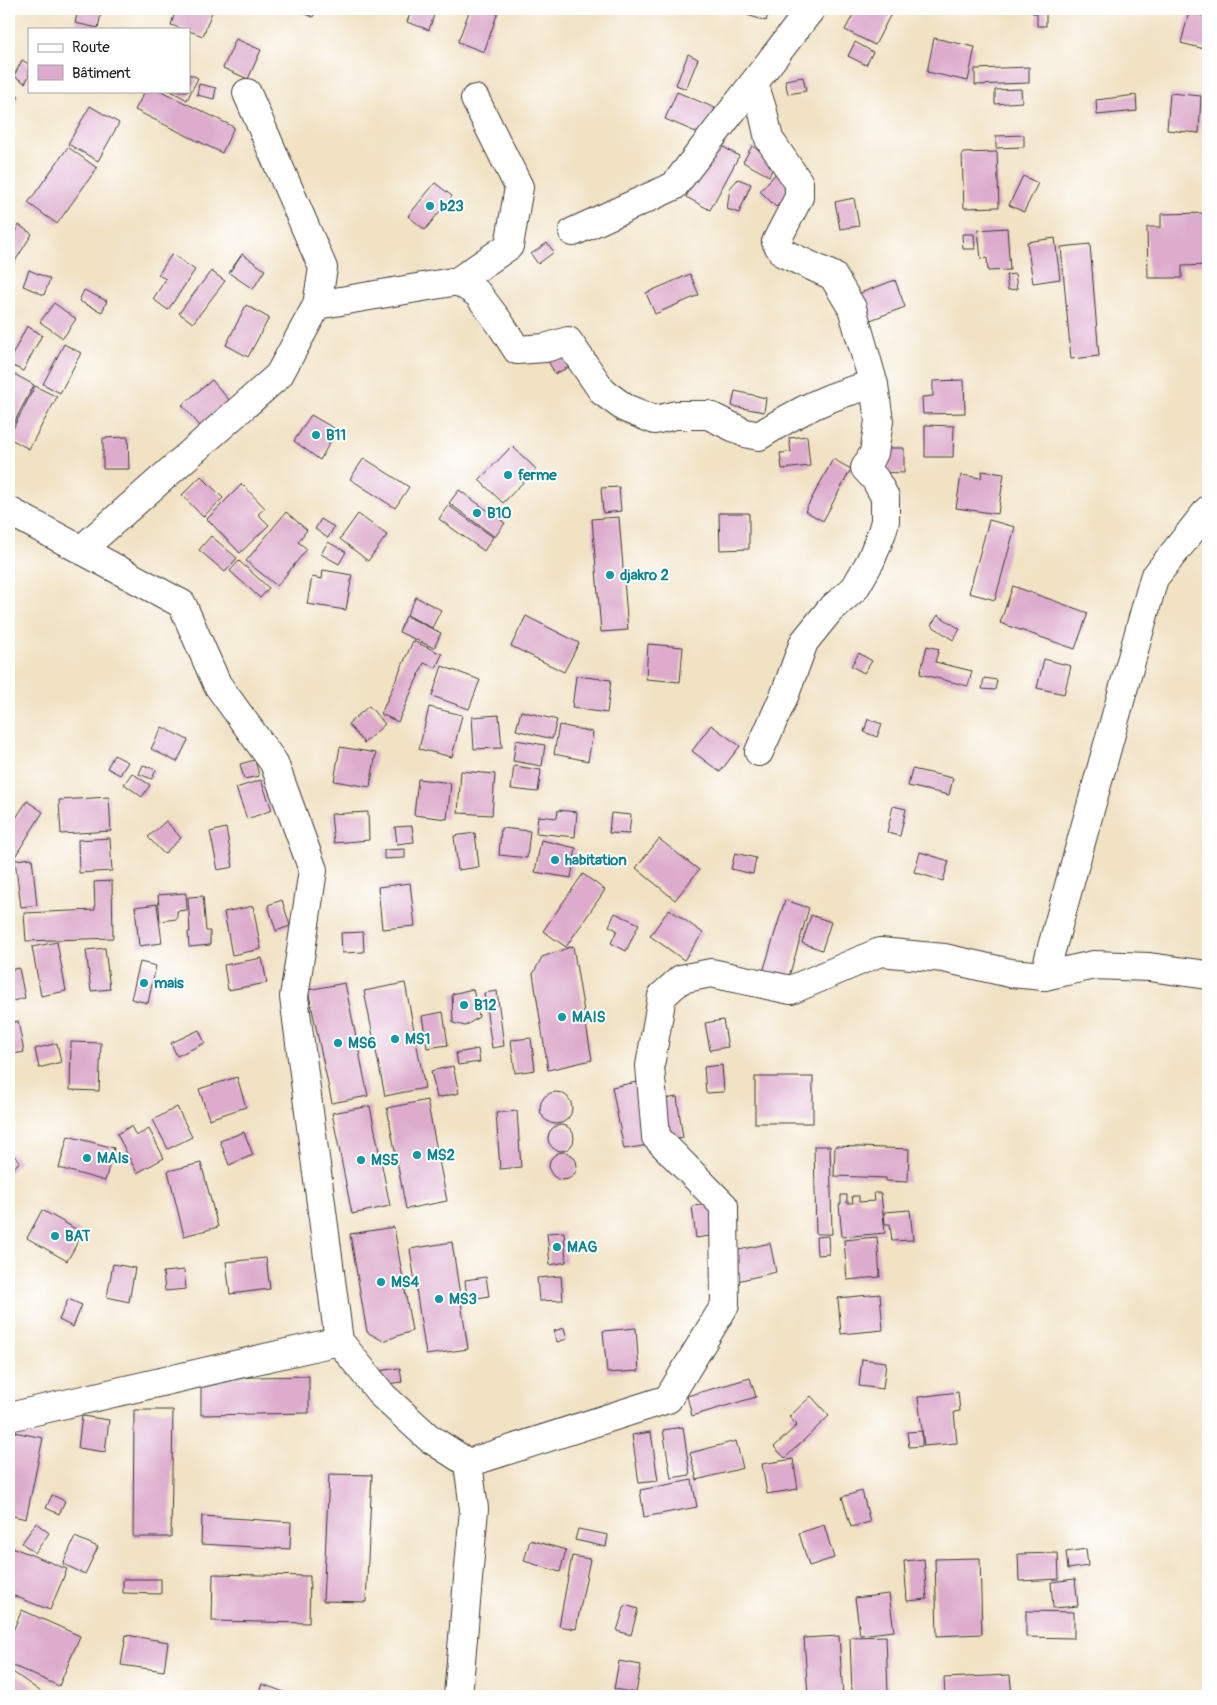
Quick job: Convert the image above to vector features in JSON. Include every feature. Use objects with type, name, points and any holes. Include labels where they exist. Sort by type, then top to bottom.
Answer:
[{"type":"street","points":[[573,232],[674,186],[811,9]]},
{"type":"street","points":[[754,83],[769,139],[799,183],[799,197],[776,242],[783,253],[833,276],[852,308],[874,384],[879,421],[874,453],[866,468],[885,497],[885,521],[871,560],[855,588],[829,611],[804,642],[785,694],[759,752]]},
{"type":"street","points":[[81,550],[280,375],[318,304],[324,268],[247,93]]},
{"type":"street","points":[[318,304],[458,281],[509,246],[519,187],[475,99]]},
{"type":"street","points":[[458,281],[478,294],[499,322],[516,350],[545,348],[568,341],[603,392],[624,408],[655,420],[676,415],[708,415],[746,433],[759,436],[792,415],[851,389],[874,384]]},
{"type":"street","points":[[1044,976],[1154,578],[1208,510]]},
{"type":"street","points":[[9,511],[182,604],[217,684],[274,762],[313,870],[294,998],[339,1341],[383,1396],[429,1438],[468,1463],[474,1509],[458,1696]]},
{"type":"street","points":[[468,1463],[668,1399],[725,1304],[724,1206],[656,1137],[650,1066],[662,996],[681,979],[712,972],[791,990],[880,952],[944,958],[1010,973],[1044,976],[1094,965],[1149,967],[1208,975]]},
{"type":"street","points":[[9,1417],[339,1341]]},
{"type":"building","points":[[78,9],[102,9],[98,28],[75,23]]},
{"type":"building","points":[[164,9],[213,9],[203,36],[190,31],[190,28],[179,28],[171,25],[174,15],[163,11]]},
{"type":"building","points":[[294,9],[316,9],[313,17]]},
{"type":"building","points":[[412,9],[436,9],[429,30],[407,22]]},
{"type":"building","points":[[470,9],[499,9],[484,52],[458,42]]},
{"type":"building","points":[[746,9],[770,9],[766,21],[744,14]]},
{"type":"building","points":[[856,9],[893,10],[875,45],[845,30]]},
{"type":"building","points":[[1032,9],[1046,9],[1046,26],[1037,26],[1037,13],[1032,13]]},
{"type":"building","points":[[1189,12],[1208,17],[1208,50],[1181,43]]},
{"type":"building","points":[[934,38],[975,47],[968,81],[927,72]]},
{"type":"building","points":[[236,39],[261,50],[248,79],[223,68]]},
{"type":"building","points":[[855,42],[873,52],[866,65],[848,56]]},
{"type":"building","points":[[688,54],[698,59],[686,89],[676,85]]},
{"type":"building","points":[[22,60],[28,63],[28,78],[25,83],[14,76]]},
{"type":"building","points":[[1029,67],[1029,83],[975,85],[975,69]]},
{"type":"building","points":[[190,74],[198,78],[187,100],[173,92],[190,92]]},
{"type":"building","points":[[803,77],[806,91],[788,94],[785,80]]},
{"type":"building","points":[[199,84],[216,88],[214,99],[197,95]]},
{"type":"building","points":[[1021,89],[1022,102],[995,104],[995,90]]},
{"type":"building","points":[[9,90],[19,96],[9,113]]},
{"type":"building","points":[[144,92],[163,92],[234,127],[222,153],[135,110]]},
{"type":"building","points":[[677,92],[715,108],[703,135],[665,119]]},
{"type":"building","points":[[1170,93],[1201,96],[1199,133],[1167,130]]},
{"type":"building","points":[[1136,95],[1137,111],[1097,115],[1096,100]]},
{"type":"building","points":[[90,106],[119,123],[98,161],[68,144]]},
{"type":"building","points":[[1024,135],[1024,147],[996,148],[996,136]]},
{"type":"building","points":[[715,142],[739,156],[710,210],[686,197]]},
{"type":"building","points":[[752,146],[777,160],[769,176],[743,162]]},
{"type":"building","points":[[68,147],[97,168],[57,224],[28,203]]},
{"type":"building","points":[[997,152],[999,207],[964,208],[962,153]]},
{"type":"building","points":[[780,169],[796,185],[776,207],[760,191]]},
{"type":"building","points":[[1023,176],[1038,183],[1024,212],[1009,205]]},
{"type":"building","points":[[738,179],[751,184],[739,213],[727,209],[730,188]]},
{"type":"building","name":"b23","points":[[435,183],[452,196],[425,230],[408,216]]},
{"type":"building","points":[[854,198],[859,226],[840,229],[835,202]]},
{"type":"building","points":[[1208,213],[1208,265],[1182,266],[1182,278],[1148,278],[1147,227],[1161,227],[1161,214]]},
{"type":"building","points":[[19,225],[32,234],[9,271],[9,242]]},
{"type":"building","points":[[1007,228],[1010,270],[988,271],[987,258],[981,259],[978,230]]},
{"type":"building","points":[[962,234],[974,234],[975,249],[963,249]]},
{"type":"building","points":[[1055,238],[1060,279],[1033,283],[1027,242]]},
{"type":"building","points":[[547,243],[554,252],[538,264],[531,254]]},
{"type":"building","points":[[1090,244],[1099,356],[1071,359],[1061,247]]},
{"type":"building","points":[[172,254],[195,270],[168,310],[153,299],[166,279],[158,275]]},
{"type":"building","points":[[242,254],[265,270],[253,289],[229,273]]},
{"type":"building","points":[[29,270],[50,279],[44,295],[23,286]]},
{"type":"building","points":[[211,271],[225,281],[193,323],[179,313]]},
{"type":"building","points":[[690,274],[699,295],[655,314],[646,293]]},
{"type":"building","points":[[1015,274],[1017,289],[1008,290],[1006,275]]},
{"type":"building","points":[[895,280],[905,307],[865,322],[855,295]]},
{"type":"building","points":[[84,290],[107,301],[102,312],[79,301]]},
{"type":"building","points":[[54,303],[76,319],[63,338],[40,322]]},
{"type":"building","points":[[246,305],[269,318],[248,357],[226,345]]},
{"type":"building","points":[[27,326],[42,335],[23,371],[9,364],[9,361]]},
{"type":"building","points":[[64,344],[81,353],[60,393],[43,384]]},
{"type":"building","points":[[560,348],[569,367],[555,374],[545,355]]},
{"type":"building","points":[[9,371],[34,385],[9,432]]},
{"type":"building","points":[[212,380],[229,400],[200,426],[182,405]]},
{"type":"building","points":[[964,380],[965,413],[923,414],[922,397],[933,396],[933,381]]},
{"type":"building","points":[[35,386],[57,397],[29,449],[9,438],[9,436]]},
{"type":"building","points":[[735,391],[766,398],[764,412],[732,406]]},
{"type":"building","name":"B11","points":[[311,415],[337,430],[320,460],[294,441]]},
{"type":"building","points":[[925,425],[954,426],[953,457],[925,457]]},
{"type":"building","points":[[807,436],[810,466],[782,469],[780,453],[791,452],[789,438]]},
{"type":"building","points":[[128,437],[129,469],[103,469],[103,438]]},
{"type":"building","name":"ferme","points":[[512,446],[536,469],[503,503],[479,480]]},
{"type":"building","points":[[882,448],[904,448],[904,473],[881,472]]},
{"type":"building","points":[[364,458],[409,487],[395,508],[350,479]]},
{"type":"building","points":[[833,459],[851,469],[823,521],[805,511]]},
{"type":"building","points":[[982,471],[1004,474],[998,514],[956,508],[961,475],[981,478]]},
{"type":"building","points":[[201,476],[223,498],[203,517],[182,495]]},
{"type":"building","points":[[242,484],[265,508],[258,514],[269,525],[240,553],[207,519]]},
{"type":"building","points":[[619,487],[621,511],[603,513],[601,488]]},
{"type":"building","name":"B10","points":[[459,490],[505,523],[495,537],[449,503]]},
{"type":"building","points":[[448,505],[493,537],[484,551],[439,519]]},
{"type":"building","points":[[286,512],[307,530],[298,542],[307,549],[277,586],[246,561]]},
{"type":"building","points":[[719,513],[749,513],[749,549],[720,550]]},
{"type":"building","points":[[358,514],[387,535],[368,561],[340,539]]},
{"type":"building","name":"djakro 2","points":[[619,517],[628,630],[601,632],[592,519]]},
{"type":"building","points":[[321,519],[334,527],[328,538],[315,529]]},
{"type":"building","points":[[989,520],[1015,527],[995,600],[969,593]]},
{"type":"building","points":[[211,536],[237,558],[225,572],[199,550]]},
{"type":"building","points":[[328,542],[346,552],[339,564],[321,554]]},
{"type":"building","points":[[239,561],[269,588],[260,598],[230,571]]},
{"type":"building","points":[[323,570],[352,575],[346,610],[307,604],[312,577],[322,579]]},
{"type":"building","points":[[1013,586],[1088,613],[1075,649],[1000,623]]},
{"type":"building","points":[[416,597],[441,610],[432,628],[407,615]]},
{"type":"building","points":[[938,615],[960,629],[953,640],[931,625]]},
{"type":"building","points":[[406,616],[441,633],[434,648],[399,632]]},
{"type":"building","points":[[526,616],[579,643],[564,672],[511,646]]},
{"type":"building","points":[[413,641],[442,654],[436,668],[424,663],[398,722],[381,714]]},
{"type":"building","points":[[648,644],[683,647],[680,682],[646,679]]},
{"type":"building","points":[[927,646],[939,649],[935,662],[972,671],[968,686],[920,674]]},
{"type":"building","points":[[859,653],[872,661],[864,673],[851,666]]},
{"type":"building","points":[[1044,659],[1071,666],[1064,694],[1037,688]]},
{"type":"building","points":[[442,666],[480,680],[469,709],[432,696]]},
{"type":"building","points":[[576,676],[611,680],[607,713],[572,708]]},
{"type":"building","points":[[984,678],[997,680],[995,690],[982,689]]},
{"type":"building","points":[[369,706],[385,724],[364,743],[348,724]]},
{"type":"building","points":[[429,707],[462,715],[452,757],[419,749]]},
{"type":"building","points":[[521,711],[557,720],[552,739],[516,730]]},
{"type":"building","points":[[499,715],[502,748],[474,749],[472,717]]},
{"type":"building","points":[[868,719],[882,724],[877,737],[864,732]]},
{"type":"building","points":[[559,725],[593,732],[588,761],[554,754]]},
{"type":"building","points":[[711,725],[740,746],[720,772],[692,751]]},
{"type":"building","points":[[162,727],[188,740],[177,762],[151,749]]},
{"type":"building","points":[[516,740],[545,745],[542,766],[513,761]]},
{"type":"building","points":[[340,747],[376,753],[370,787],[334,781]]},
{"type":"building","points":[[114,755],[128,762],[120,775],[107,768]]},
{"type":"building","points":[[255,760],[259,776],[244,779],[240,764]]},
{"type":"building","points":[[143,765],[156,770],[152,779],[139,774]]},
{"type":"building","points":[[514,766],[541,770],[538,792],[511,789]]},
{"type":"building","points":[[912,769],[953,778],[949,795],[908,786]]},
{"type":"building","points":[[461,771],[495,774],[492,815],[458,813]]},
{"type":"building","points":[[132,773],[150,785],[142,797],[124,784]]},
{"type":"building","points":[[418,779],[451,783],[447,819],[414,815]]},
{"type":"building","points":[[261,780],[272,810],[247,819],[236,788]]},
{"type":"building","points":[[109,797],[111,831],[61,834],[59,800]]},
{"type":"building","points":[[27,801],[43,812],[9,866],[9,822],[12,824]]},
{"type":"building","points":[[893,806],[906,809],[900,836],[887,833]]},
{"type":"building","points":[[558,810],[577,812],[575,837],[536,833],[538,816],[557,818]]},
{"type":"building","points":[[368,812],[369,840],[334,843],[331,814]]},
{"type":"building","points":[[611,813],[631,815],[629,834],[609,833]]},
{"type":"building","points":[[166,821],[181,838],[164,854],[148,837]]},
{"type":"building","points":[[412,826],[414,842],[397,844],[395,827]]},
{"type":"building","points":[[226,828],[233,867],[218,870],[210,832]]},
{"type":"building","points":[[501,828],[530,831],[527,858],[499,855]]},
{"type":"building","points":[[475,833],[479,867],[458,870],[454,836]]},
{"type":"building","points":[[110,838],[112,871],[79,873],[78,840]]},
{"type":"building","points":[[659,839],[699,870],[675,900],[636,868]]},
{"type":"building","name":"habitation","points":[[541,840],[576,848],[571,878],[535,872]]},
{"type":"building","points":[[405,849],[405,858],[384,859],[384,850]]},
{"type":"building","points":[[920,852],[949,861],[943,881],[914,872]]},
{"type":"building","points":[[735,853],[756,858],[753,874],[731,869]]},
{"type":"building","points":[[32,858],[37,905],[21,907],[15,860]]},
{"type":"building","points":[[583,874],[605,890],[566,947],[543,931]]},
{"type":"building","points":[[112,881],[113,938],[26,941],[24,913],[95,910],[94,882]]},
{"type":"building","points":[[410,883],[415,926],[382,929],[378,887]]},
{"type":"building","points":[[186,893],[187,910],[177,911],[177,919],[160,921],[158,895]]},
{"type":"building","points":[[203,896],[206,931],[210,931],[210,945],[189,947],[188,897]]},
{"type":"building","points":[[282,900],[290,926],[276,931],[268,905]]},
{"type":"building","points":[[785,900],[809,908],[788,980],[763,972]]},
{"type":"building","points":[[157,904],[162,943],[139,946],[135,907]]},
{"type":"building","points":[[253,906],[261,949],[232,955],[224,912]]},
{"type":"building","points":[[669,909],[703,933],[684,960],[650,936]]},
{"type":"building","points":[[615,913],[639,924],[626,951],[611,943],[617,930],[609,926]]},
{"type":"building","points":[[811,915],[831,922],[822,950],[802,943]]},
{"type":"building","points":[[363,932],[364,952],[342,953],[341,933]]},
{"type":"building","points":[[57,942],[66,991],[41,996],[32,947]]},
{"type":"building","name":"MAIS","points":[[573,946],[592,1060],[548,1070],[533,974],[542,957]]},
{"type":"building","name":"MAIS","points":[[105,948],[110,989],[91,991],[86,950]]},
{"type":"building","points":[[262,958],[267,983],[228,990],[224,965]]},
{"type":"building","name":"mais","points":[[140,962],[156,966],[148,1003],[131,999]]},
{"type":"building","points":[[19,968],[25,998],[9,1002],[9,970]]},
{"type":"building","name":"MS6","points":[[345,983],[368,1096],[332,1103],[308,990]]},
{"type":"building","name":"MS1","points":[[405,983],[425,1088],[385,1096],[364,991]]},
{"type":"building","name":"B12","points":[[473,989],[479,1017],[465,1026],[453,1023],[452,994]]},
{"type":"building","points":[[497,991],[504,1046],[492,1048],[484,993]]},
{"type":"building","points":[[443,1012],[448,1045],[427,1048],[422,1016]]},
{"type":"building","points":[[723,1020],[728,1047],[710,1050],[705,1023]]},
{"type":"building","points":[[18,1021],[24,1052],[9,1055],[9,1023]]},
{"type":"building","points":[[199,1030],[205,1043],[177,1056],[171,1043]]},
{"type":"building","points":[[531,1038],[535,1070],[515,1073],[511,1040]]},
{"type":"building","points":[[71,1042],[101,1043],[99,1091],[70,1090]]},
{"type":"building","points":[[57,1043],[61,1062],[39,1068],[35,1049]]},
{"type":"building","points":[[478,1049],[480,1062],[458,1065],[456,1053]]},
{"type":"building","points":[[722,1065],[724,1092],[706,1093],[704,1067]]},
{"type":"building","points":[[453,1066],[459,1093],[437,1098],[431,1071]]},
{"type":"building","points":[[237,1077],[246,1107],[209,1119],[199,1089]]},
{"type":"building","points":[[755,1077],[813,1077],[813,1123],[755,1123]]},
{"type":"building","points":[[637,1082],[649,1145],[624,1149],[612,1087]]},
{"type":"building","points":[[556,1092],[562,1093],[567,1097],[571,1102],[571,1114],[567,1119],[562,1123],[556,1124],[550,1123],[545,1119],[541,1114],[540,1108],[541,1102],[545,1097],[550,1093]]},
{"type":"building","points":[[677,1097],[683,1138],[664,1141],[658,1100]]},
{"type":"building","name":"MS2","points":[[427,1100],[447,1201],[406,1209],[387,1108]]},
{"type":"building","name":"MS5","points":[[370,1106],[390,1206],[352,1214],[332,1113]]},
{"type":"building","points":[[177,1107],[192,1137],[168,1149],[153,1120]]},
{"type":"building","points":[[517,1111],[521,1167],[500,1169],[496,1113]]},
{"type":"building","points":[[561,1125],[570,1129],[574,1138],[570,1147],[561,1151],[552,1147],[548,1138],[552,1129]]},
{"type":"building","points":[[131,1126],[136,1136],[149,1129],[164,1158],[137,1173],[117,1134]]},
{"type":"building","points":[[244,1132],[253,1155],[229,1165],[220,1141]]},
{"type":"building","name":"MAIs","points":[[68,1136],[114,1148],[105,1181],[59,1168]]},
{"type":"building","points":[[814,1146],[830,1146],[832,1234],[816,1234]]},
{"type":"building","points":[[835,1146],[909,1149],[908,1182],[886,1181],[886,1178],[834,1176]]},
{"type":"building","points":[[9,1152],[20,1161],[9,1174]]},
{"type":"building","points":[[563,1152],[573,1156],[577,1166],[573,1176],[563,1180],[553,1176],[549,1166],[553,1156]]},
{"type":"building","name":"MAIS","points":[[201,1163],[218,1227],[184,1236],[168,1171]]},
{"type":"building","points":[[874,1193],[881,1193],[885,1233],[842,1237],[839,1204],[841,1204],[841,1195],[847,1195],[847,1203],[853,1203],[852,1196],[859,1196],[859,1202],[875,1201]]},
{"type":"building","points":[[712,1204],[716,1235],[696,1238],[692,1206]]},
{"type":"building","name":"BAT","points":[[42,1210],[83,1233],[67,1261],[27,1238]]},
{"type":"building","points":[[910,1210],[913,1240],[892,1241],[890,1224],[885,1224],[884,1212]]},
{"type":"building","name":"MS4","points":[[394,1227],[412,1331],[383,1341],[367,1332],[350,1234]]},
{"type":"building","name":"MAG","points":[[564,1232],[566,1262],[550,1265],[547,1233]]},
{"type":"building","points":[[828,1236],[829,1254],[817,1255],[816,1237]]},
{"type":"building","points":[[877,1237],[880,1277],[847,1280],[844,1240]]},
{"type":"building","name":"MS3","points":[[452,1242],[468,1349],[426,1355],[410,1249]]},
{"type":"building","points":[[770,1243],[776,1272],[733,1282],[726,1253]]},
{"type":"building","points":[[266,1258],[270,1289],[230,1294],[226,1262]]},
{"type":"building","points":[[113,1264],[135,1268],[129,1302],[107,1297]]},
{"type":"building","points":[[184,1270],[186,1289],[165,1291],[163,1272]]},
{"type":"building","points":[[561,1276],[563,1300],[539,1301],[537,1278]]},
{"type":"building","points":[[486,1277],[489,1296],[467,1300],[465,1280]]},
{"type":"building","points":[[880,1294],[883,1330],[841,1334],[838,1298]]},
{"type":"building","points":[[68,1299],[82,1305],[73,1327],[59,1320]]},
{"type":"building","points":[[564,1328],[567,1339],[557,1342],[554,1331]]},
{"type":"building","points":[[636,1328],[639,1371],[607,1373],[603,1331]]},
{"type":"building","points":[[862,1359],[886,1362],[883,1389],[859,1386]]},
{"type":"building","points":[[400,1368],[402,1382],[379,1385],[377,1371]]},
{"type":"building","points":[[309,1376],[309,1413],[201,1415],[201,1378]]},
{"type":"building","points":[[750,1378],[756,1397],[692,1416],[687,1396]]},
{"type":"building","points":[[958,1392],[960,1411],[954,1412],[957,1443],[924,1446],[918,1397]]},
{"type":"building","points":[[811,1396],[829,1416],[785,1458],[774,1447],[797,1425],[789,1417]]},
{"type":"building","points":[[134,1410],[173,1410],[171,1537],[133,1537]]},
{"type":"building","points":[[82,1416],[109,1420],[105,1452],[78,1448]]},
{"type":"building","points":[[683,1427],[690,1475],[671,1478],[663,1430]]},
{"type":"building","points":[[9,1431],[43,1438],[26,1519],[9,1515]]},
{"type":"building","points":[[922,1431],[922,1446],[909,1447],[907,1432]]},
{"type":"building","points":[[651,1432],[658,1481],[639,1483],[632,1435]]},
{"type":"building","points":[[736,1441],[743,1468],[697,1480],[690,1453]]},
{"type":"building","points":[[793,1459],[798,1489],[767,1494],[762,1464]]},
{"type":"building","points":[[329,1474],[372,1475],[366,1602],[323,1601]]},
{"type":"building","points":[[692,1480],[697,1507],[644,1517],[640,1490]]},
{"type":"building","points":[[862,1491],[870,1522],[851,1527],[842,1497]]},
{"type":"building","points":[[52,1495],[65,1501],[59,1514],[46,1508]]},
{"type":"building","points":[[202,1516],[291,1522],[290,1549],[201,1544]]},
{"type":"building","points":[[36,1523],[49,1533],[35,1553],[22,1543]]},
{"type":"building","points":[[824,1525],[834,1558],[809,1566],[799,1533]]},
{"type":"building","points":[[578,1529],[608,1535],[606,1547],[575,1540]]},
{"type":"building","points":[[75,1537],[98,1547],[85,1574],[63,1564]]},
{"type":"building","points":[[530,1540],[566,1550],[560,1572],[524,1561]]},
{"type":"building","points":[[9,1546],[67,1569],[50,1610],[9,1594]]},
{"type":"building","points":[[1086,1549],[1088,1566],[1068,1569],[1066,1552]]},
{"type":"building","points":[[1058,1553],[1059,1579],[1019,1581],[1018,1554]]},
{"type":"building","points":[[572,1556],[590,1559],[576,1629],[559,1626]]},
{"type":"building","points":[[980,1558],[982,1634],[937,1636],[935,1559]]},
{"type":"building","points":[[924,1559],[927,1599],[907,1601],[904,1561]]},
{"type":"building","points":[[213,1574],[310,1576],[309,1623],[212,1621]]},
{"type":"building","points":[[123,1579],[161,1579],[161,1594],[123,1593]]},
{"type":"building","points":[[1075,1579],[1078,1606],[1053,1608],[1051,1582]]},
{"type":"building","points":[[889,1594],[894,1631],[860,1635],[855,1598]]},
{"type":"building","points":[[625,1605],[638,1609],[631,1635],[617,1631]]},
{"type":"building","points":[[22,1610],[80,1636],[59,1686],[9,1664],[9,1640]]},
{"type":"building","points":[[1026,1611],[1074,1612],[1074,1638],[1026,1637]]},
{"type":"building","points":[[126,1635],[168,1642],[164,1671],[121,1665]]},
{"type":"building","points":[[839,1636],[843,1696],[808,1696],[804,1638]]},
{"type":"building","points":[[886,1636],[888,1693],[852,1694],[850,1637]]},
{"type":"building","points":[[619,1661],[641,1665],[636,1693],[614,1689]]},
{"type":"building","points":[[10,1670],[44,1694],[43,1696],[9,1696]]},
{"type":"building","points":[[1010,1675],[1012,1696],[945,1696],[944,1678]]},
{"type":"building","points":[[262,1684],[295,1696],[258,1696]]},
{"type":"place","name":"b23","points":[[430,206]]},
{"type":"place","name":"B11","points":[[316,435]]},
{"type":"place","name":"ferme","points":[[508,475]]},
{"type":"place","name":"B10","points":[[477,513]]},
{"type":"place","name":"djakro 2","points":[[610,575]]},
{"type":"place","name":"habitation","points":[[555,860]]},
{"type":"place","name":"mais","points":[[144,983]]},
{"type":"place","name":"B12","points":[[464,1005]]},
{"type":"place","name":"MAIS","points":[[562,1017]]},
{"type":"place","name":"MS1","points":[[395,1039]]},
{"type":"place","name":"MS6","points":[[338,1043]]},
{"type":"place","name":"MS2","points":[[417,1155]]},
{"type":"place","name":"MAIs","points":[[87,1158]]},
{"type":"place","name":"MS5","points":[[361,1160]]},
{"type":"place","name":"BAT","points":[[55,1236]]},
{"type":"place","name":"MAG","points":[[557,1247]]},
{"type":"place","name":"MS4","points":[[381,1282]]},
{"type":"place","name":"MS3","points":[[439,1299]]}]
